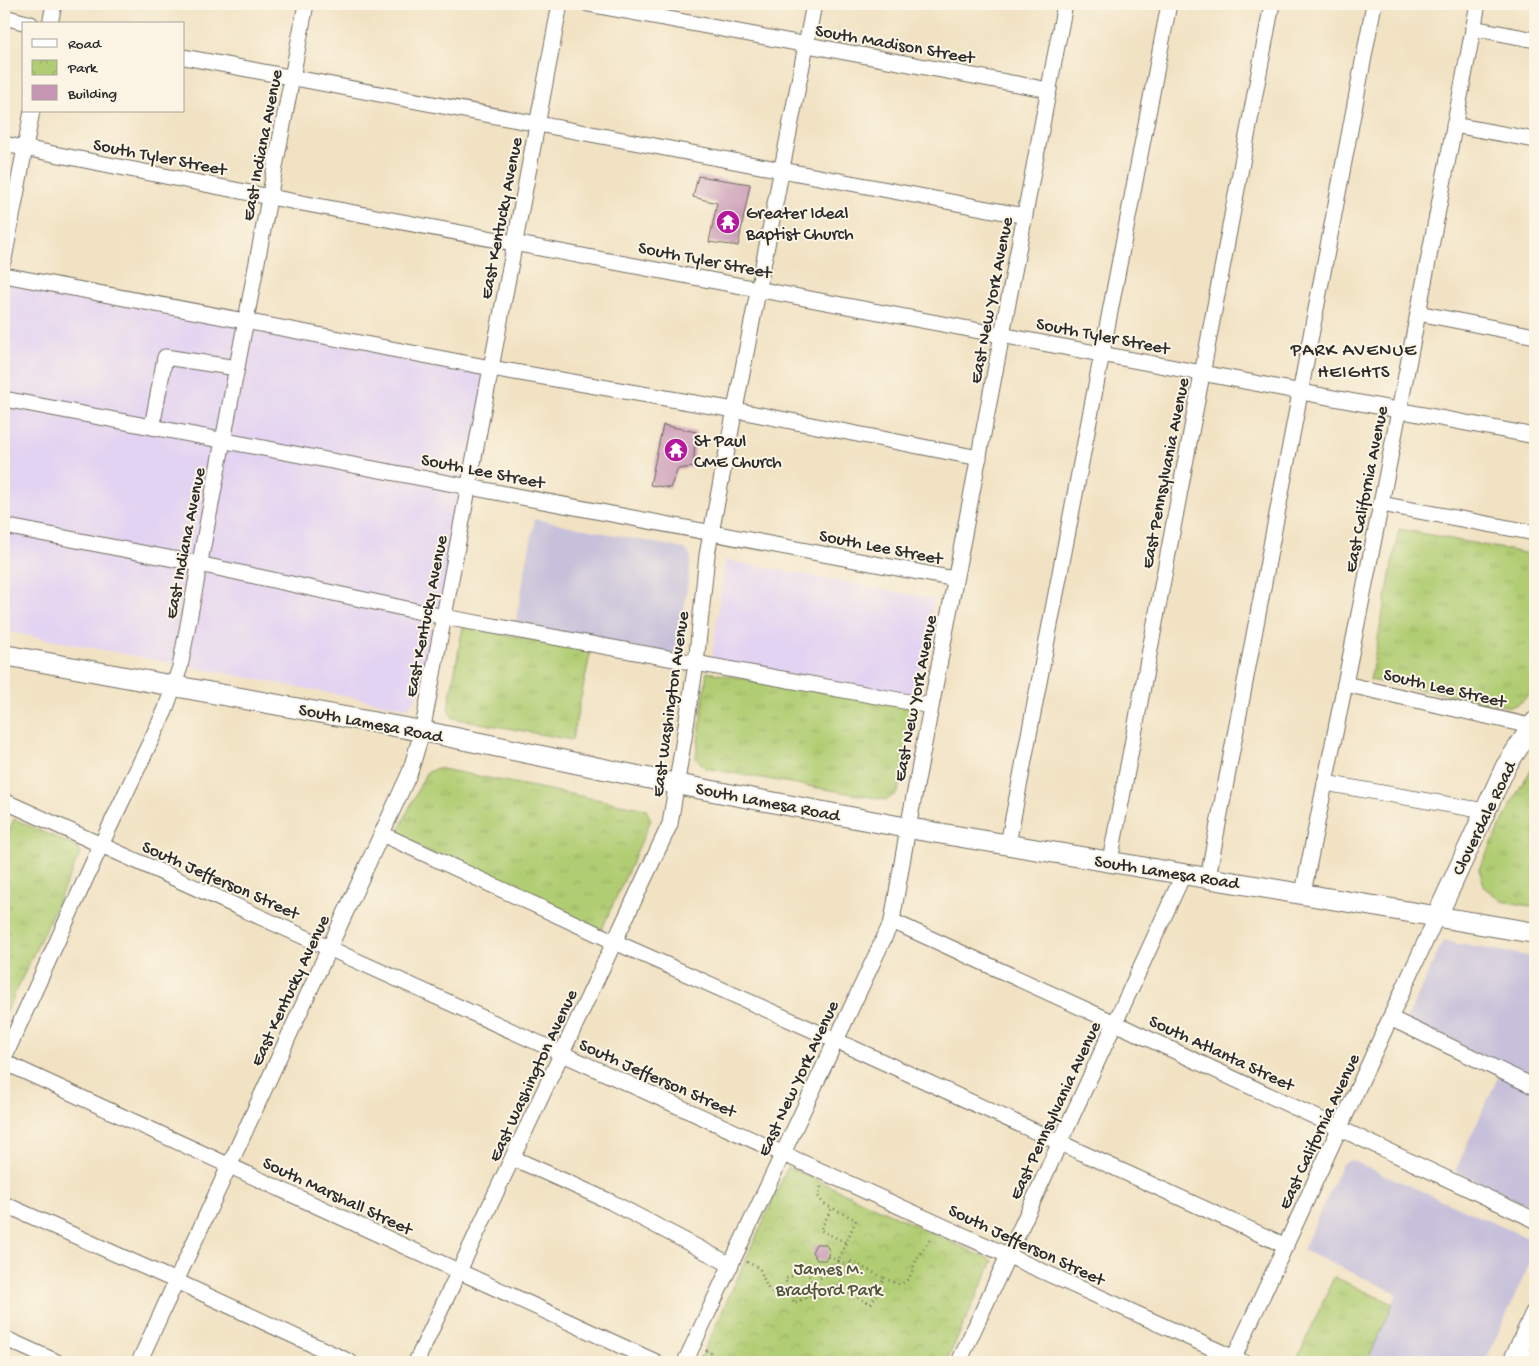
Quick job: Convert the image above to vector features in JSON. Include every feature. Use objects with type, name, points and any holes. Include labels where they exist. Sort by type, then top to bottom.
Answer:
[{"type":"main road","name":"South Lamesa Road","points":[[4,655],[422,732],[676,784],[908,828],[1535,933]]},
{"type":"main road","name":"Cloverdale Road","points":[[1437,916],[1506,766],[1534,725]]},
{"type":"main road","points":[[1515,1357],[1535,1314]]},
{"type":"street","points":[[50,22],[54,4]]},
{"type":"street","name":"East Indiana Avenue","points":[[4,1058],[101,845],[165,711],[180,667],[306,4]]},
{"type":"street","name":"East Kentucky Avenue","points":[[139,1362],[410,772],[422,732],[560,4]]},
{"type":"street","name":"South Madison Street","points":[[588,4],[1049,90]]},
{"type":"street","name":"East Washington Avenue","points":[[416,1362],[670,824],[696,664],[711,533],[814,4]]},
{"type":"street","name":"East New York Avenue","points":[[686,1362],[892,921],[931,706],[1065,4]]},
{"type":"street","points":[[1008,844],[1168,4]]},
{"type":"street","name":"East Pennsylvania Avenue","points":[[1110,861],[1272,4]]},
{"type":"street","points":[[1208,877],[1374,4]]},
{"type":"street","name":"East California Avenue","points":[[1302,893],[1382,504],[1478,4]]},
{"type":"street","points":[[4,17],[23,22]]},
{"type":"street","points":[[1473,28],[1535,40]]},
{"type":"street","points":[[185,57],[1025,216]]},
{"type":"street","points":[[4,259],[32,112]]},
{"type":"street","points":[[1454,124],[1535,140]]},
{"type":"street","name":"South Tyler Street","points":[[4,144],[270,197],[1535,436]]},
{"type":"street","points":[[4,275],[491,368],[735,410],[979,458]]},
{"type":"street","points":[[1418,314],[1535,336]]},
{"type":"street","points":[[152,427],[165,357],[237,368]]},
{"type":"street","name":"South Lee Street","points":[[4,398],[955,579]]},
{"type":"street","points":[[1382,504],[1535,533]]},
{"type":"street","points":[[4,526],[199,564],[444,617],[931,706]]},
{"type":"street","name":"South Lee Street","points":[[1346,684],[1534,725]]},
{"type":"street","points":[[1325,783],[1485,811]]},
{"type":"street","name":"South Jefferson Street","points":[[4,801],[1236,1361]]},
{"type":"street","points":[[382,834],[615,942],[835,1040],[1059,1144],[1286,1246]]},
{"type":"street","name":"East Pennsylvania Avenue","points":[[959,1362],[1184,873]]},
{"type":"street","name":"East California Avenue","points":[[1236,1361],[1286,1246],[1437,916]]},
{"type":"street","name":"South Atlanta Street","points":[[892,921],[1535,1220]]},
{"type":"street","points":[[1390,1018],[1535,1087]]},
{"type":"street","name":"South Marshall Street","points":[[4,1062],[656,1362]]},
{"type":"street","points":[[513,1158],[611,1202],[731,1265]]},
{"type":"street","points":[[4,1204],[350,1362]]},
{"type":"street","points":[[4,1338],[57,1362]]},
{"type":"street","points":[[1515,1357],[1535,1361]]},
{"type":"path","points":[[811,1282],[829,1274],[838,1261],[856,1220],[820,1200],[818,1196],[822,1185]]},
{"type":"path","points":[[832,1208],[820,1230],[845,1242]]},
{"type":"path","points":[[884,1278],[870,1304],[838,1288],[851,1261],[897,1284],[907,1281],[914,1270],[916,1259],[927,1246],[932,1235]]},
{"type":"path","points":[[750,1254],[746,1262],[759,1268],[771,1293],[776,1295],[789,1291]]},
{"type":"path","points":[[826,1255],[849,1266]]},
{"type":"path","points":[[807,1271],[816,1293],[794,1302],[789,1291],[785,1279],[807,1271]]},
{"type":"path","points":[[706,1350],[716,1356],[721,1362]]},
{"type":"path","points":[[703,1357],[709,1362]]},
{"type":"shaded area","points":[[4,272],[491,365],[445,608],[433,622],[416,700],[408,708],[4,631]]},
{"type":"shaded area","points":[[535,519],[685,549],[691,557],[678,655],[515,625]]},
{"type":"shaded area","points":[[725,560],[934,599],[915,699],[712,660]]},
{"type":"shaded area","points":[[1443,941],[1535,957],[1535,1209],[1455,1171],[1499,1075],[1406,1021]]},
{"type":"shaded area","points":[[1351,1160],[1528,1238],[1534,1254],[1485,1362],[1367,1362],[1397,1293],[1303,1250],[1342,1164]]},
{"type":"green space","points":[[1399,529],[1535,555],[1535,686],[1523,701],[1511,707],[1370,680]]},
{"type":"green space","points":[[463,627],[591,650],[572,740],[453,718],[448,709]]},
{"type":"green space","points":[[707,672],[913,708],[898,792],[887,800],[705,768],[696,758]]},
{"type":"green space","points":[[1535,764],[1535,907],[1502,901],[1485,888],[1479,869],[1519,789]]},
{"type":"green space","points":[[437,768],[646,809],[651,820],[601,931],[396,836],[426,773]]},
{"type":"green space","points":[[14,819],[77,847],[80,854],[4,1017],[4,842]]},
{"type":"green space","name":"James M. Bradford Park","points":[[788,1167],[993,1261],[946,1362],[699,1362]]},
{"type":"green space","points":[[1334,1277],[1393,1304],[1367,1362],[1296,1362]]},
{"type":"building","name":"Greater Ideal Baptist Church","points":[[698,176],[750,184],[738,246],[709,242],[717,203],[693,197]]},
{"type":"building","name":"St Paul CME Church","points":[[663,425],[696,432],[693,467],[678,469],[670,488],[650,485]]},
{"type":"building","points":[[816,1244],[825,1244],[830,1251],[826,1260],[817,1260],[812,1252]]},
{"type":"place","name":"Greater Ideal Baptist Church","points":[[728,222]]},
{"type":"place","name":"St Paul CME Church","points":[[676,450]]},
{"type":"district","name":"PARK AVENUE HEIGHTS","points":[[1354,359]]}]
